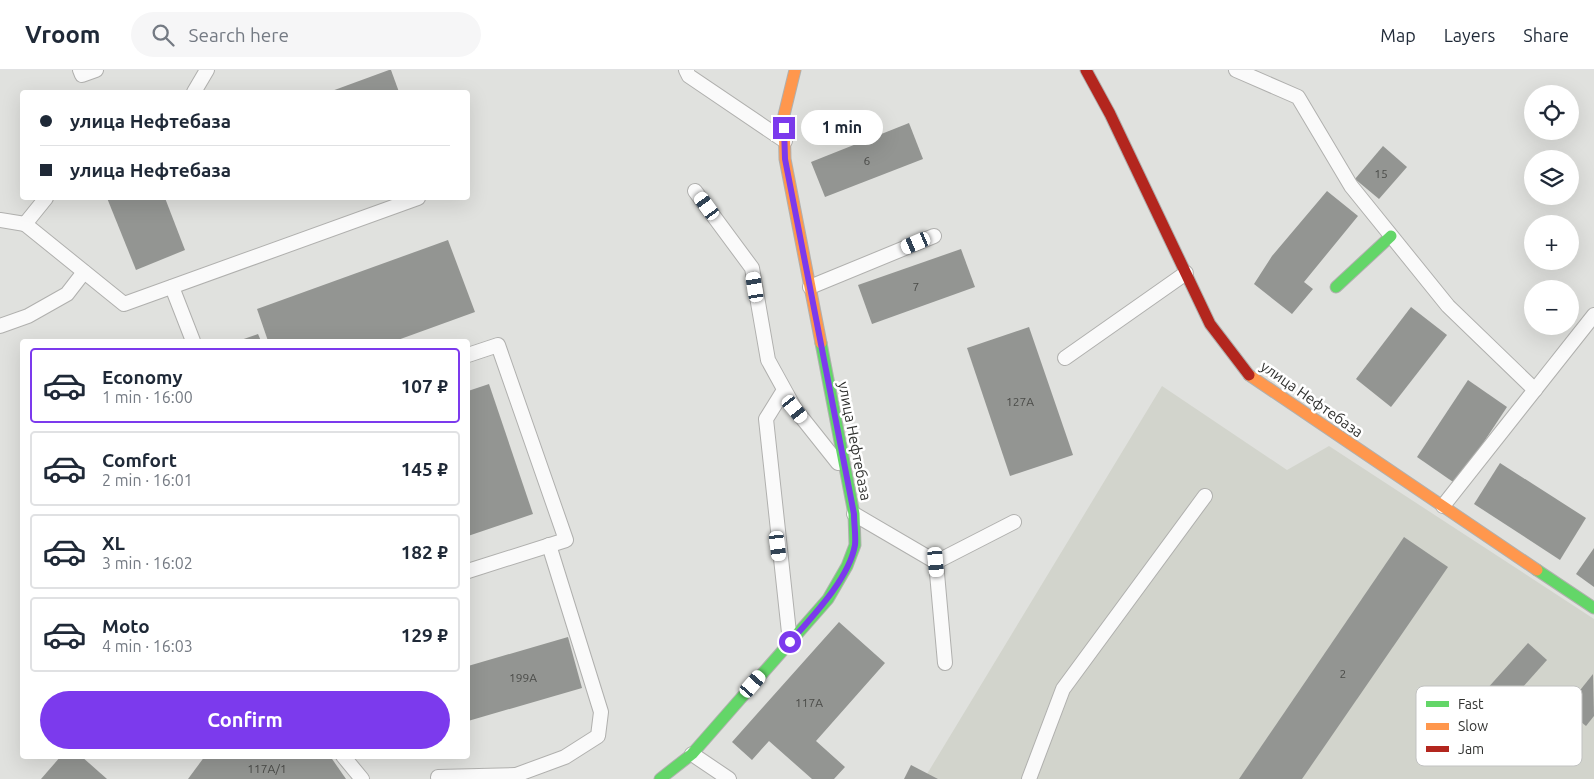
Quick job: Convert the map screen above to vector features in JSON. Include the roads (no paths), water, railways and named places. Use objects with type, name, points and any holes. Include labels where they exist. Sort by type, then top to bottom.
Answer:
[{"type":"street","name":"улица Нефтебаза","points":[[660,779],[692,754],[828,599],[847,566],[855,545],[854,514],[785,159],[784,115],[795,70]]},
{"type":"street","name":"улица Нефтебаза","points":[[1086,70],[1110,114],[1210,324],[1251,377],[1594,608]]},
{"type":"street","points":[[1336,288],[1391,236]]},
{"type":"lane","points":[[80,70],[82,75],[96,70]]},
{"type":"lane","points":[[195,90],[207,70]]},
{"type":"lane","points":[[686,70],[689,76],[719,98],[785,140]]},
{"type":"lane","points":[[1236,70],[1298,97],[1351,186],[1391,236],[1448,306],[1535,390]]},
{"type":"lane","points":[[695,191],[752,268],[768,360],[784,390],[795,409],[845,472]]},
{"type":"lane","points":[[25,224],[44,200]]},
{"type":"lane","points":[[0,220],[25,224],[124,304],[412,200]]},
{"type":"lane","points":[[810,287],[934,236]]},
{"type":"lane","points":[[0,326],[28,316],[67,294],[84,272]]},
{"type":"lane","points":[[1065,358],[1186,273]]},
{"type":"lane","points":[[172,287],[192,339]]},
{"type":"lane","points":[[1443,506],[1594,315]]},
{"type":"lane","points":[[470,354],[498,345],[566,540],[470,570]]},
{"type":"lane","points":[[784,390],[766,419],[790,642]]},
{"type":"lane","points":[[1028,779],[1063,689],[1205,496]]},
{"type":"lane","points":[[854,514],[936,562]]},
{"type":"lane","points":[[936,562],[1014,522]]},
{"type":"lane","points":[[438,777],[517,777],[565,757],[598,736],[601,712],[549,545]]},
{"type":"lane","points":[[936,562],[945,663]]},
{"type":"lane","points":[[692,754],[730,779]]},
{"type":"lane","points":[[346,759],[362,779]]}]
